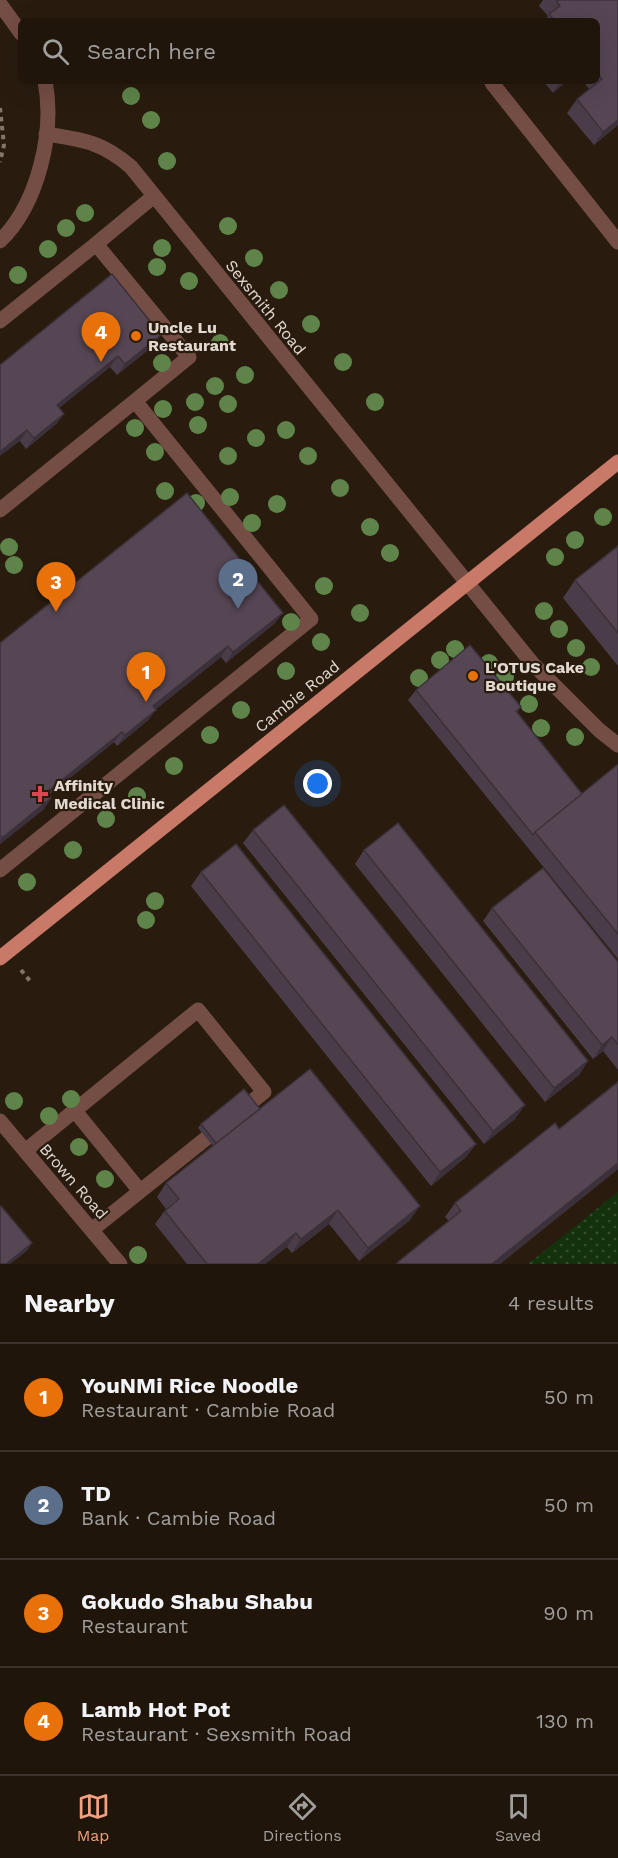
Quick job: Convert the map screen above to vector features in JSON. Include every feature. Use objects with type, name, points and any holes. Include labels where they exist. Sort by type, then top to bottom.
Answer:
[{"type":"main road","name":"Cambie Road","points":[[0,958],[618,462]]},
{"type":"street","points":[[0,4],[18,29]]},
{"type":"street","points":[[0,241],[26,209],[36,182],[46,134],[49,104],[46,84]]},
{"type":"street","points":[[493,84],[618,242]]},
{"type":"street","name":"Sexsmith Road","points":[[46,134],[86,141],[111,150],[131,167],[554,688],[618,745]]},
{"type":"street","points":[[0,321],[154,196]]},
{"type":"street","points":[[0,510],[189,357],[96,244]]},
{"type":"street","points":[[0,870],[311,619],[135,401]]},
{"type":"street","points":[[25,1151],[198,1010],[206,1019],[264,1092],[93,1229]]},
{"type":"street","points":[[75,1111],[140,1191]]},
{"type":"street","name":"Brown Road","points":[[0,1121],[93,1229],[120,1264]]},
{"type":"path","points":[[0,108],[4,146],[0,162]]},
{"type":"path","points":[[21,970],[31,982]]},
{"type":"green space","points":[[618,1192],[618,1264],[528,1264]]},
{"type":"building","points":[[556,0],[618,0],[618,120],[603,132],[577,99],[596,84],[600,84],[602,79],[600,77],[600,18],[552,18],[549,14],[560,6]]},
{"type":"building","points":[[112,274],[161,335],[125,364],[118,356],[57,405],[64,414],[34,438],[27,430],[0,452],[0,365]]},
{"type":"building","points":[[187,493],[283,613],[233,652],[228,646],[153,706],[156,710],[125,735],[122,732],[47,792],[51,798],[2,838],[0,835],[0,643]]},
{"type":"building","points":[[618,546],[618,633],[575,580]]},
{"type":"building","points":[[470,645],[521,707],[516,711],[582,794],[533,835],[416,690]]},
{"type":"building","points":[[618,766],[618,934],[535,832]]},
{"type":"building","points":[[284,805],[525,1105],[493,1131],[253,830]]},
{"type":"building","points":[[398,823],[588,1061],[554,1088],[364,850]]},
{"type":"building","points":[[236,844],[476,1144],[440,1172],[201,872]]},
{"type":"building","points":[[543,868],[618,962],[618,1045],[612,1037],[602,1045],[492,908]]},
{"type":"building","points":[[310,1069],[420,1206],[368,1248],[338,1210],[301,1239],[296,1233],[258,1264],[207,1264],[165,1211],[179,1199],[166,1183]]},
{"type":"building","points":[[618,1082],[618,1163],[492,1264],[399,1264],[398,1262],[461,1211],[455,1203],[555,1123],[559,1129]]},
{"type":"building","points":[[244,1089],[260,1109],[216,1143],[201,1124]]},
{"type":"building","points":[[1,1206],[32,1243],[6,1264],[0,1264]]},
{"type":"place","name":"Uncle Lu Restaurant","points":[[136,336]]},
{"type":"place","name":"Lamb Hot Pot","points":[[101,362]]},
{"type":"place","name":"TD","points":[[238,609]]},
{"type":"place","name":"Gokudo Shabu Shabu","points":[[56,612]]},
{"type":"place","name":"L'OTUS Cake Boutique","points":[[473,676]]},
{"type":"place","name":"YouNMi Rice Noodle","points":[[146,702]]},
{"type":"place","name":"Affinity Medical Clinic","points":[[40,794]]}]
